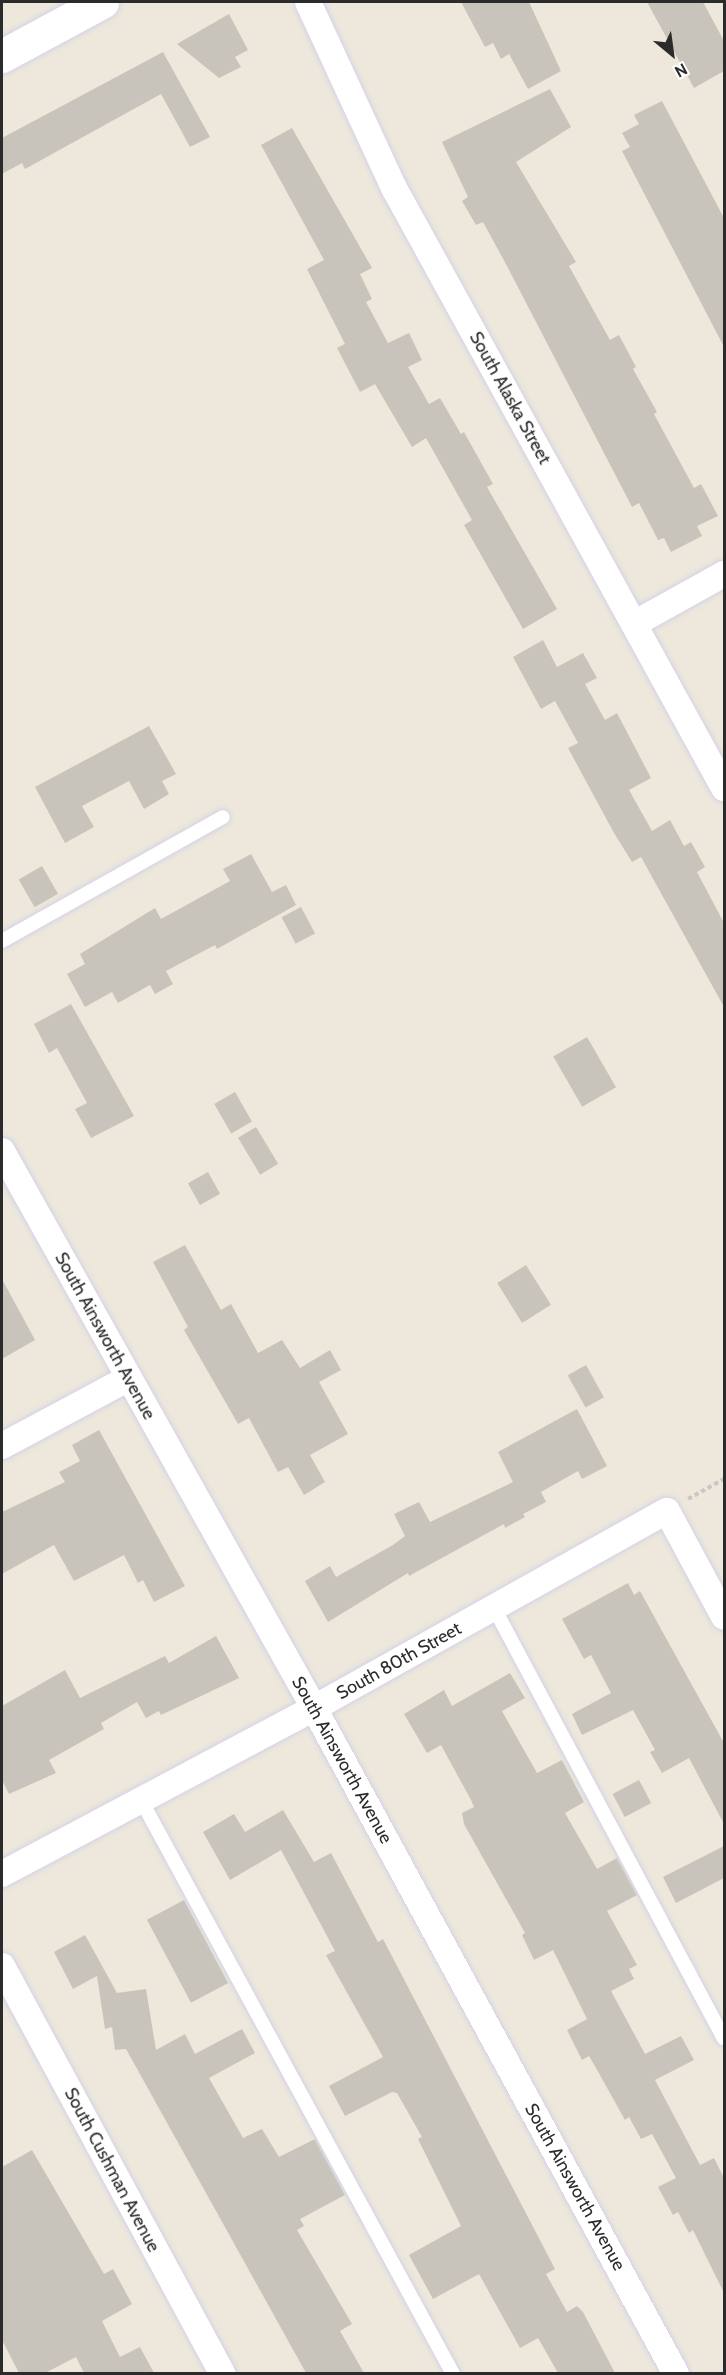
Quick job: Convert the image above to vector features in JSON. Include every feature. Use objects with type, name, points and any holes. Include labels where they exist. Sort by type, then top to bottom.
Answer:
[{"type":"main road","points":[[2,56],[102,2]]},
{"type":"street","name":"South Alaska Street","points":[[308,2],[394,188],[724,788]]},
{"type":"street","points":[[634,624],[724,574]]},
{"type":"street","name":"South Ainsworth Avenue","points":[[2,1150],[314,1708],[676,2373]]},
{"type":"street","points":[[2,1446],[129,1378]]},
{"type":"street","points":[[667,1510],[724,1617]]},
{"type":"street","name":"South 80th Street","points":[[2,1874],[314,1708],[667,1510]]},
{"type":"street","name":"South Cushman Avenue","points":[[2,1966],[223,2373]]},
{"type":"lane","points":[[2,941],[223,817]]},
{"type":"lane","points":[[494,1608],[724,2038]]},
{"type":"lane","points":[[141,1800],[453,2373]]},
{"type":"path","points":[[667,1510],[724,1479]]},
{"type":"building","points":[[461,2],[529,2],[561,71],[528,89],[509,54],[501,59],[493,43],[485,47]]},
{"type":"building","points":[[647,2],[703,2],[724,41],[724,71],[694,88]]},
{"type":"building","points":[[229,14],[248,50],[235,57],[241,67],[219,78],[177,44]]},
{"type":"building","points":[[163,52],[210,137],[190,147],[161,94],[25,169],[22,163],[2,174],[2,138]]},
{"type":"building","points":[[550,89],[571,127],[516,162],[576,262],[569,266],[610,340],[619,335],[636,367],[633,369],[657,412],[654,414],[694,488],[701,484],[718,516],[697,526],[702,536],[671,552],[664,538],[658,540],[639,503],[632,507],[483,222],[476,225],[462,201],[468,197],[442,142]]},
{"type":"building","points":[[662,101],[724,218],[724,347],[622,151],[630,147],[622,133],[639,124],[634,115]]},
{"type":"building","points":[[292,128],[372,268],[360,274],[372,299],[366,302],[388,343],[409,333],[422,360],[408,367],[429,404],[440,398],[461,434],[464,432],[493,484],[487,487],[557,609],[523,629],[464,525],[472,520],[426,438],[412,447],[375,384],[360,392],[337,348],[345,344],[307,269],[324,260],[261,145]]},
{"type":"building","points":[[543,640],[557,667],[583,653],[597,678],[585,684],[605,720],[617,713],[651,778],[629,790],[652,831],[670,820],[684,846],[691,842],[705,867],[697,872],[724,923],[724,1007],[641,857],[632,862],[614,833],[568,748],[578,743],[555,701],[541,709],[513,657]]},
{"type":"building","points":[[149,726],[176,774],[162,781],[169,794],[144,809],[129,781],[82,806],[94,827],[65,843],[35,787]]},
{"type":"building","points":[[251,854],[272,892],[286,885],[296,905],[217,949],[215,945],[166,971],[173,984],[155,994],[150,985],[118,1003],[112,992],[85,1007],[67,974],[85,964],[80,954],[155,908],[161,919],[230,881],[223,869]]},
{"type":"building","points":[[42,866],[58,894],[35,907],[19,880]]},
{"type":"building","points":[[301,907],[315,933],[296,944],[282,917]]},
{"type":"building","points":[[71,1004],[134,1116],[91,1138],[75,1109],[87,1103],[57,1048],[49,1053],[34,1024]]},
{"type":"building","points":[[587,1037],[616,1087],[582,1107],[553,1056]]},
{"type":"building","points":[[235,1092],[252,1121],[231,1133],[214,1104]]},
{"type":"building","points":[[256,1127],[278,1164],[260,1175],[238,1138]]},
{"type":"building","points":[[208,1172],[220,1194],[200,1205],[188,1183]]},
{"type":"building","points":[[185,1245],[221,1310],[231,1304],[258,1353],[282,1340],[300,1368],[330,1350],[341,1370],[319,1382],[348,1434],[310,1455],[325,1482],[304,1495],[288,1467],[278,1472],[249,1418],[238,1424],[184,1330],[188,1327],[153,1262]]},
{"type":"building","points":[[526,1265],[551,1305],[522,1323],[497,1283]]},
{"type":"building","points":[[2,1279],[35,1340],[2,1359]]},
{"type":"building","points":[[586,1365],[604,1397],[586,1408],[568,1375]]},
{"type":"building","points":[[577,1409],[607,1466],[582,1479],[578,1471],[541,1492],[546,1502],[523,1514],[525,1517],[505,1528],[504,1524],[409,1576],[408,1573],[328,1622],[305,1581],[330,1566],[336,1577],[393,1545],[405,1536],[394,1514],[419,1502],[430,1522],[513,1482],[498,1452]]},
{"type":"building","points":[[99,1430],[185,1586],[154,1602],[143,1580],[138,1583],[124,1555],[74,1581],[54,1545],[2,1574],[2,1512],[65,1482],[59,1472],[80,1461],[72,1445]]},
{"type":"building","points":[[628,1583],[634,1595],[640,1591],[724,1743],[724,1824],[689,1758],[662,1773],[650,1752],[655,1750],[633,1710],[582,1735],[572,1714],[611,1693],[591,1655],[584,1659],[562,1619]]},
{"type":"building","points":[[216,1636],[239,1678],[161,1715],[159,1711],[146,1718],[137,1702],[101,1723],[104,1729],[49,1760],[56,1773],[9,1794],[2,1780],[2,1706],[65,1670],[80,1698],[165,1656],[169,1663]]},
{"type":"building","points":[[510,1673],[525,1698],[502,1711],[537,1773],[562,1760],[584,1802],[565,1813],[597,1869],[617,1858],[637,1895],[607,1911],[637,1965],[629,1969],[634,1979],[611,1991],[645,2054],[681,2036],[694,2060],[655,2080],[700,2165],[714,2158],[724,2178],[724,2293],[693,2230],[689,2233],[678,2212],[673,2215],[658,2187],[676,2178],[652,2134],[641,2139],[629,2117],[625,2120],[589,2056],[582,2060],[567,2030],[587,2019],[553,1950],[534,1960],[522,1935],[525,1933],[464,1824],[462,1813],[474,1807],[441,1745],[427,1753],[404,1714],[444,1690],[452,1706]]},
{"type":"building","points":[[639,1780],[651,1803],[625,1817],[613,1794]]},
{"type":"building","points":[[283,1810],[314,1862],[331,1853],[378,1942],[383,1939],[555,2269],[546,2274],[567,2312],[577,2306],[583,2312],[615,2373],[558,2373],[538,2338],[520,2348],[479,2274],[433,2299],[409,2255],[461,2226],[418,2139],[422,2137],[397,2093],[392,2092],[345,2116],[329,2086],[383,2057],[326,1955],[335,1951],[281,1850],[230,1880],[203,1832],[234,1814],[245,1832]]},
{"type":"building","points":[[724,1846],[724,1878],[676,1903],[663,1877]]},
{"type":"building","points":[[184,1900],[228,1983],[191,2003],[147,1920]]},
{"type":"building","points":[[85,1935],[117,1993],[146,1989],[156,2050],[185,2034],[195,2054],[242,2029],[255,2053],[209,2078],[243,2138],[262,2129],[279,2157],[315,2139],[345,2195],[300,2219],[304,2226],[297,2230],[352,2324],[340,2331],[364,2373],[306,2373],[126,2049],[115,2050],[112,2027],[105,2029],[97,1976],[73,1989],[54,1952]]},
{"type":"building","points":[[32,2150],[104,2274],[113,2269],[132,2304],[102,2321],[120,2357],[140,2347],[154,2373],[84,2373],[76,2357],[45,2373],[19,2373],[2,2340],[2,2167]]}]
